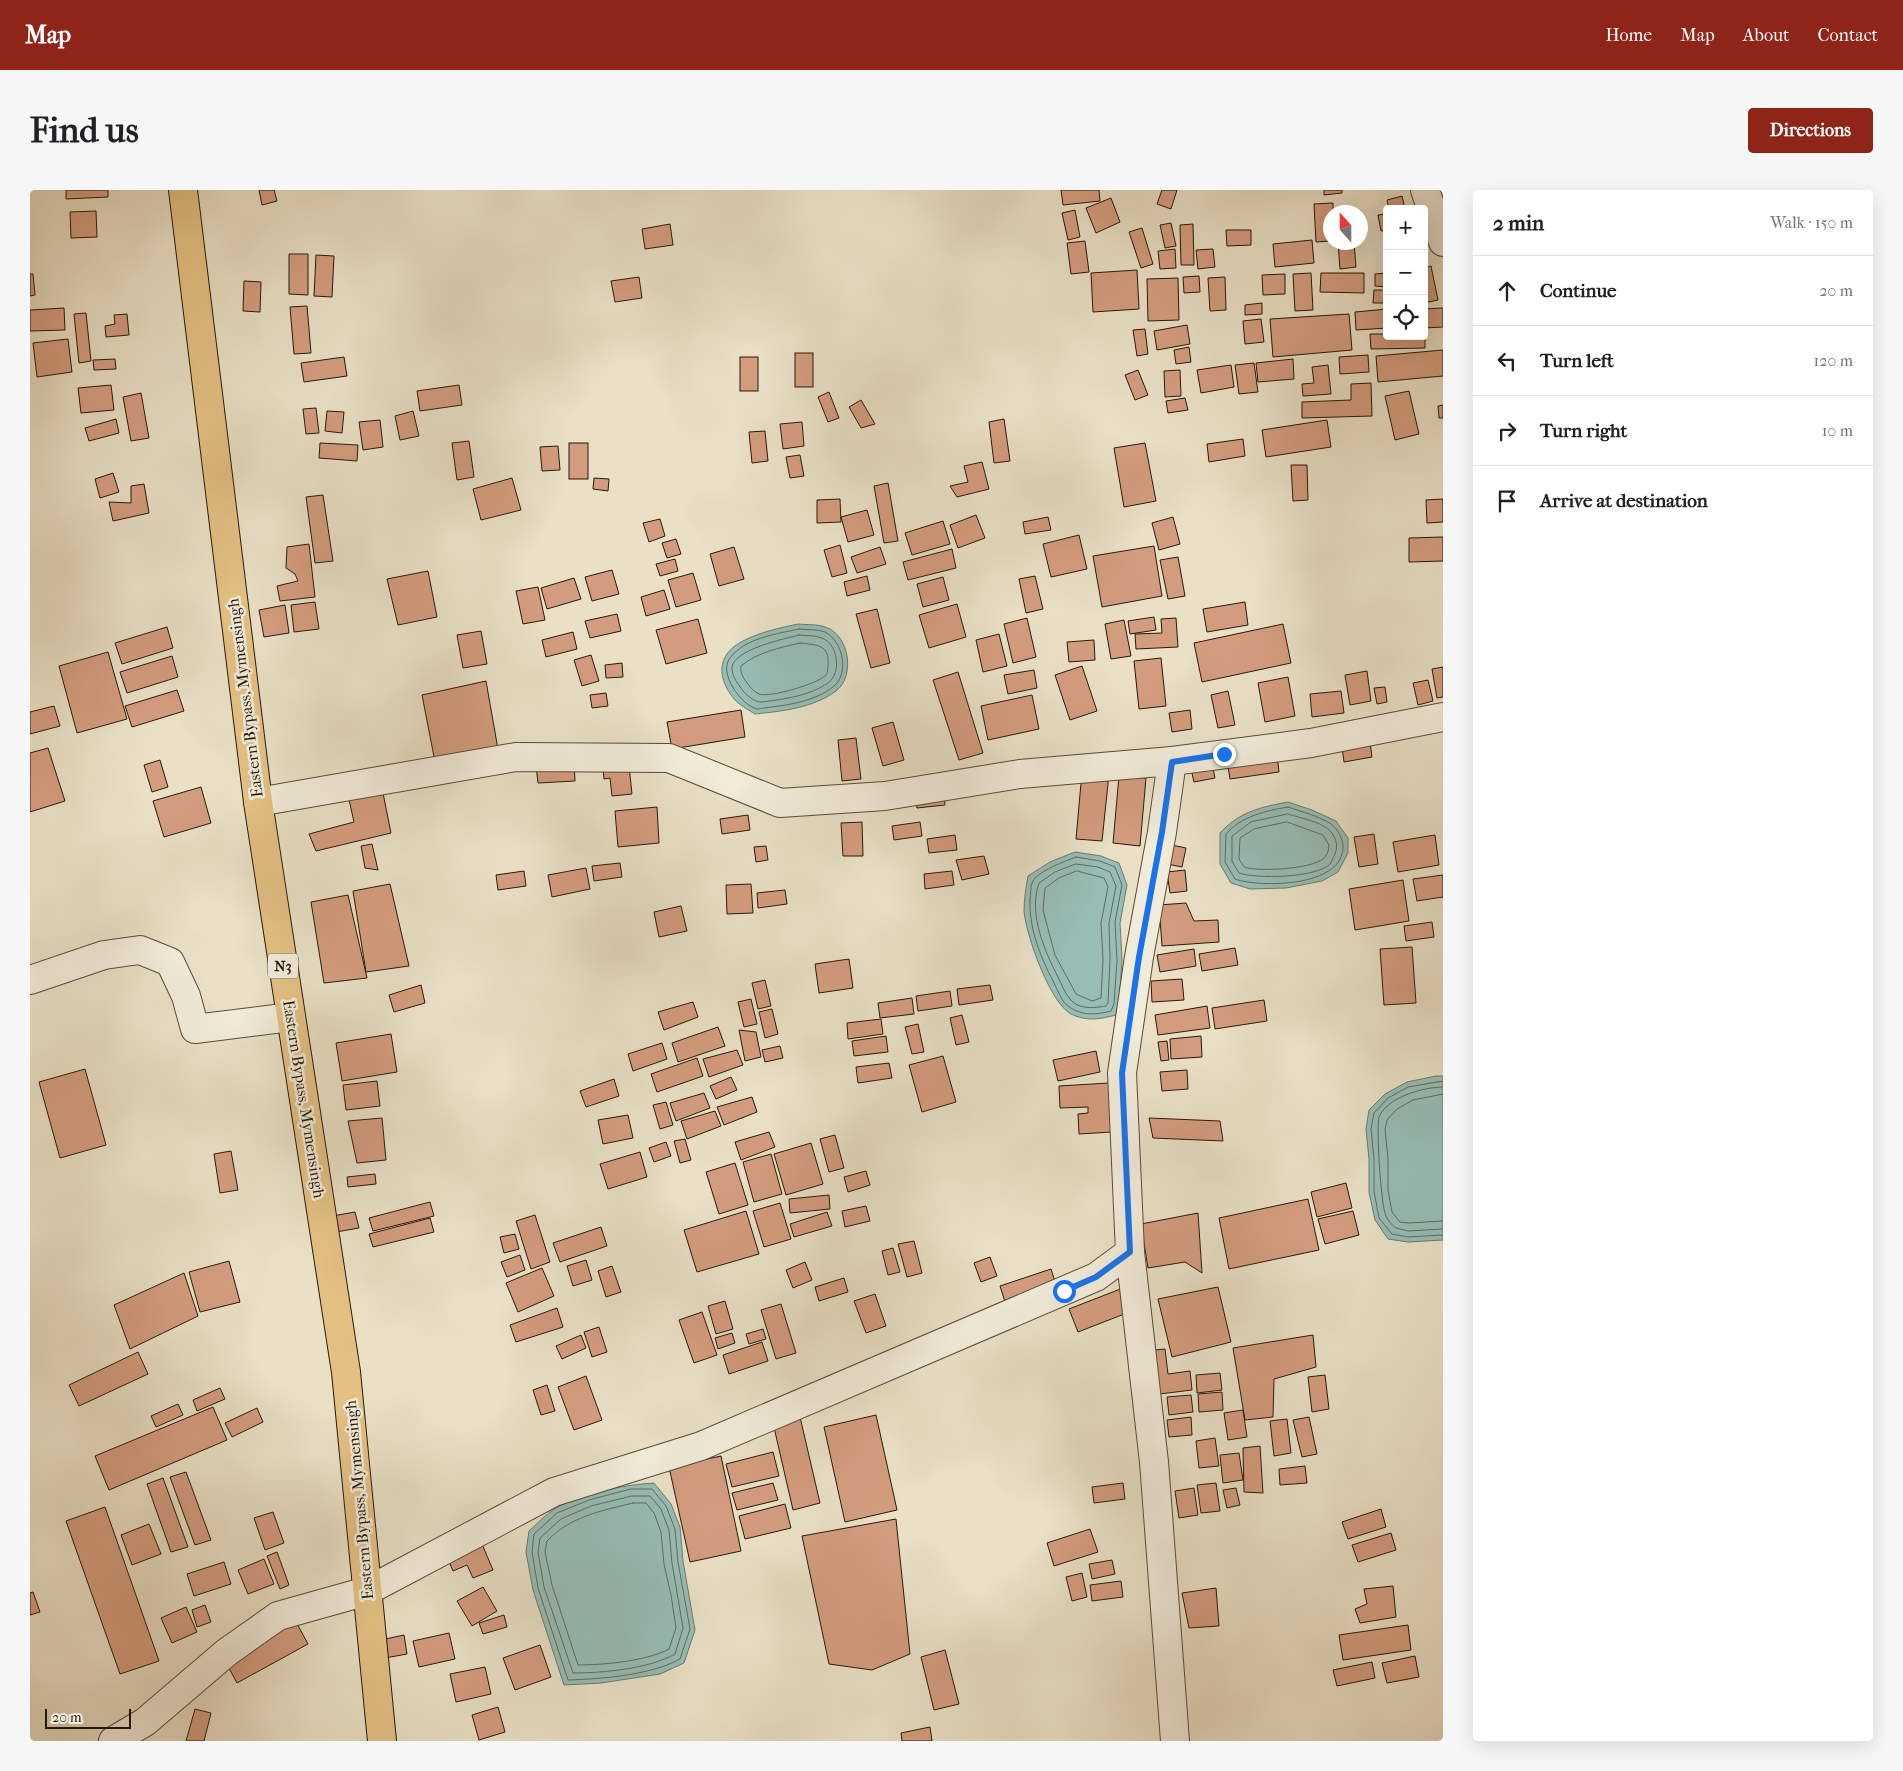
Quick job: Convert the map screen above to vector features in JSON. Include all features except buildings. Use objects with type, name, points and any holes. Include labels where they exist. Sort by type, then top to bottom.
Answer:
[{"type":"highway","name":"Eastern Bypass, Mymensingh","points":[[183,190],[258,802],[346,1372],[382,1741]]},
{"type":"street","points":[[1425,190],[1443,242]]},
{"type":"street","points":[[258,802],[516,757],[669,758],[780,803],[885,796],[1020,774],[1172,762],[1311,743],[1443,717]]},
{"type":"street","points":[[1172,762],[1162,832],[1139,957],[1122,1073],[1130,1252],[1154,1462],[1175,1741]]},
{"type":"street","points":[[30,980],[104,955],[140,950],[170,962],[186,996],[195,1029],[291,1017]]},
{"type":"street","points":[[113,1741],[145,1722],[227,1652],[278,1616],[368,1592],[554,1492],[701,1446],[1096,1277],[1130,1252]]},
{"type":"water","points":[[798,624],[825,627],[833,631],[840,638],[847,656],[846,676],[836,691],[818,701],[787,710],[755,714],[738,703],[725,685],[722,676],[723,661],[727,653],[743,641],[763,633]]},
{"type":"water","points":[[1288,802],[1336,821],[1348,838],[1348,853],[1338,872],[1322,881],[1286,888],[1250,889],[1231,883],[1220,864],[1220,833],[1243,815]]},
{"type":"water","points":[[1075,852],[1101,856],[1119,863],[1127,885],[1120,923],[1122,960],[1119,1005],[1116,1015],[1099,1019],[1088,1019],[1071,1014],[1055,997],[1034,951],[1024,911],[1028,876],[1050,862]]},
{"type":"water","points":[[1443,1076],[1443,1240],[1408,1242],[1388,1239],[1375,1220],[1369,1192],[1369,1159],[1366,1129],[1369,1110],[1385,1094],[1407,1082]]},
{"type":"water","points":[[654,1483],[671,1504],[680,1527],[683,1561],[695,1630],[684,1663],[660,1674],[601,1683],[564,1685],[533,1590],[526,1552],[529,1531],[552,1510],[579,1498],[616,1488]]},
{"type":"route","points":[[1064,1291],[1096,1277],[1130,1252],[1122,1073],[1139,957],[1162,832],[1172,762],[1224,754]]}]
